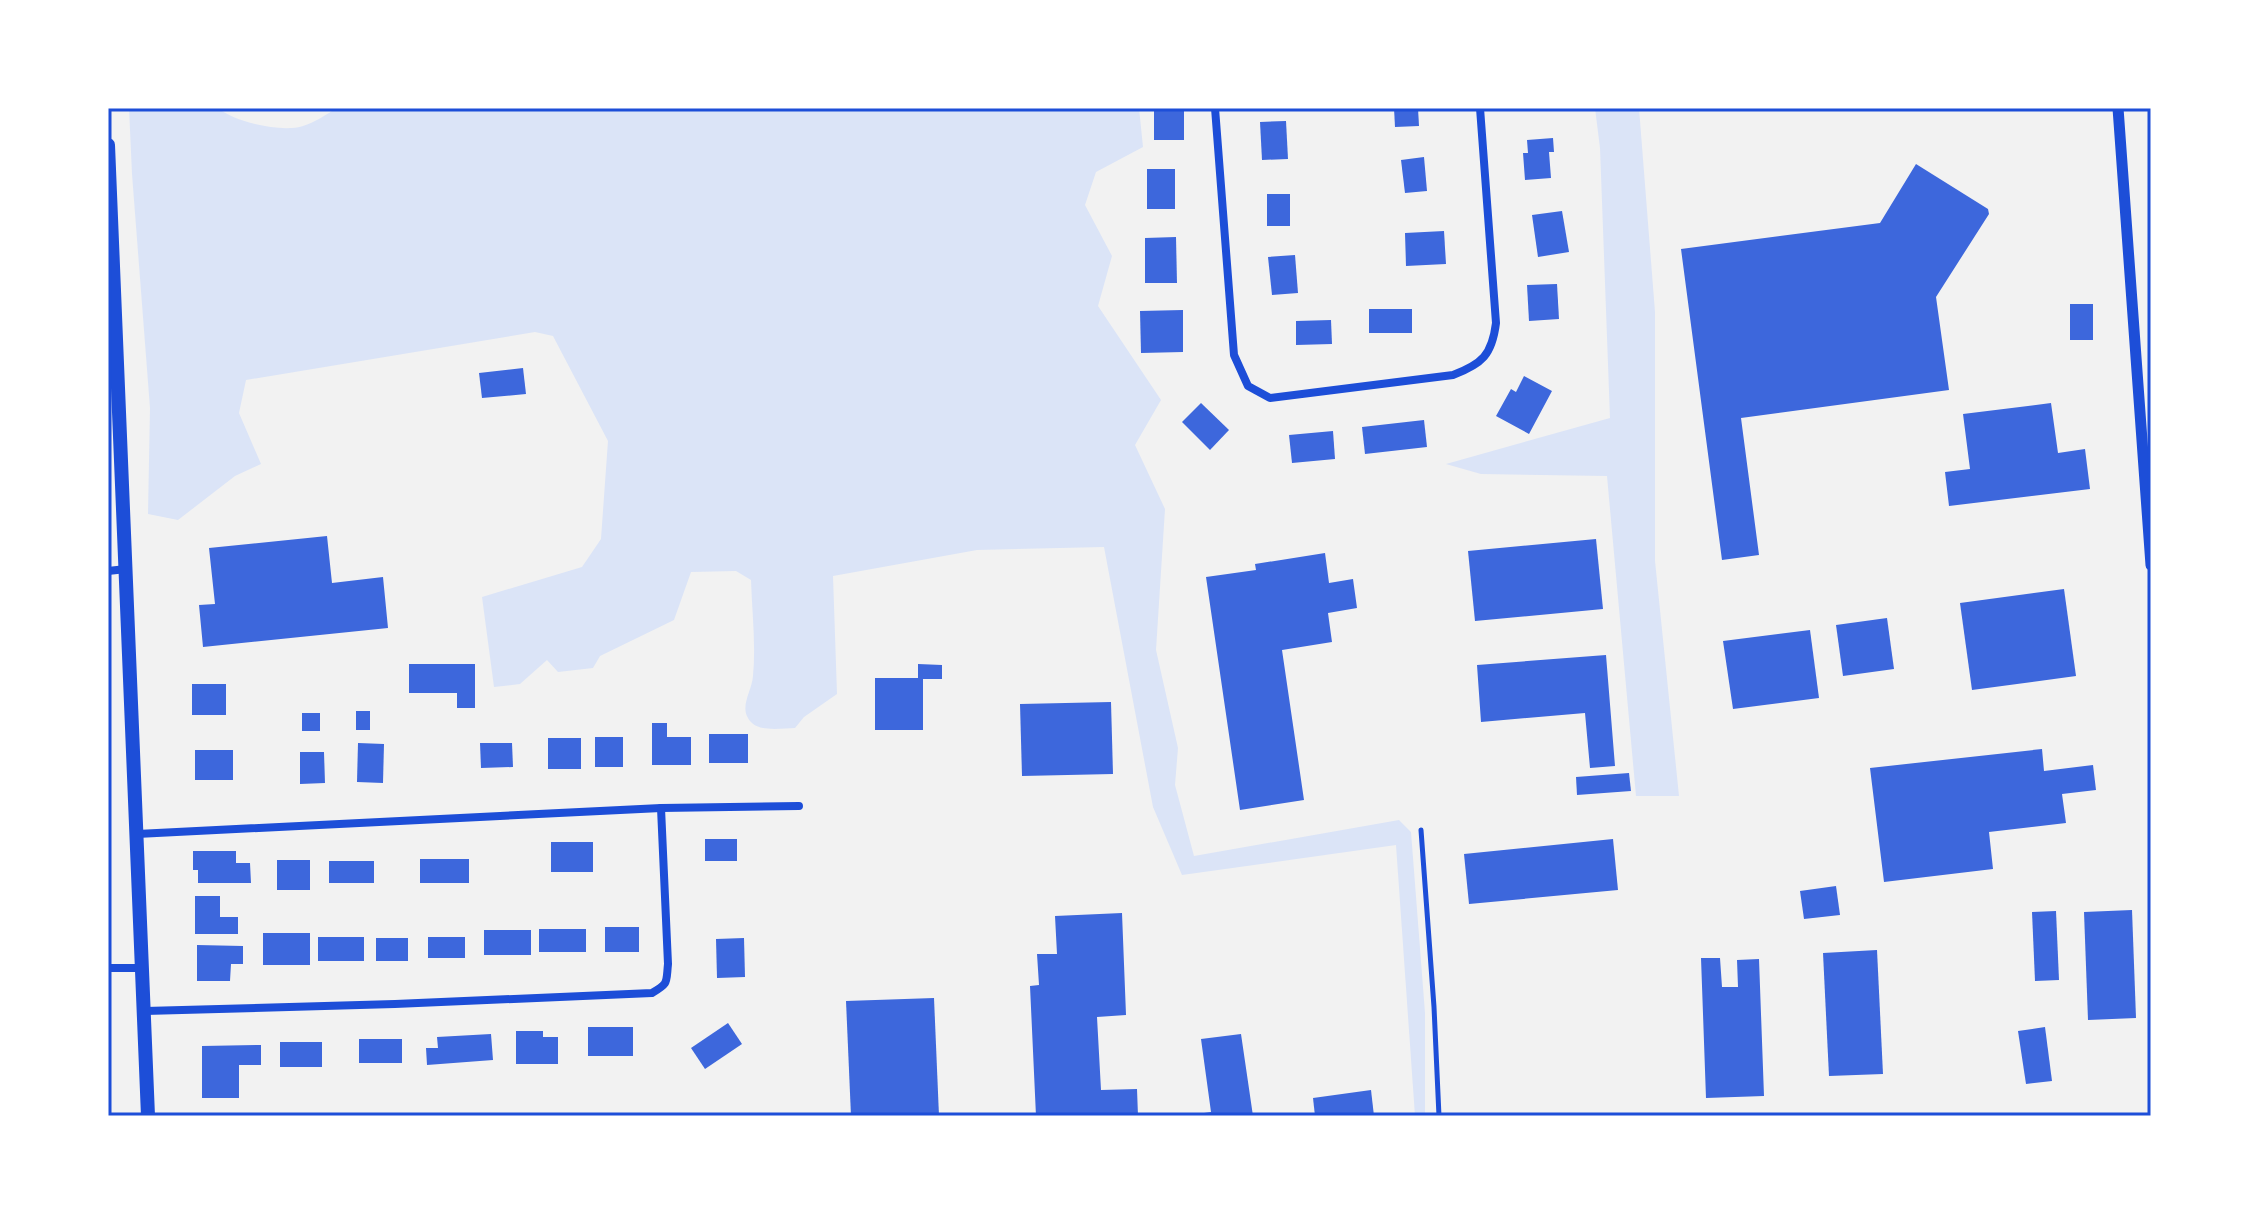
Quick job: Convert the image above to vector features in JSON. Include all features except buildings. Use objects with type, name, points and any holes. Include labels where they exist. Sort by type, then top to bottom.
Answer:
[{"type":"main road","points":[[108,145],[115,467],[126,569],[148,1116]]},
{"type":"street","points":[[1215,108],[1234,355],[1248,386],[1270,398],[1453,375],[1473,367],[1489,353],[1496,323],[1480,108]]},
{"type":"street","points":[[2118,108],[2151,565]]},
{"type":"street","points":[[108,571],[126,569]]},
{"type":"street","points":[[137,834],[661,808],[799,806]]},
{"type":"street","points":[[145,1011],[645,994],[663,988],[668,964],[661,808]]},
{"type":"street","points":[[108,968],[143,968]]},
{"type":"lane","points":[[1421,830],[1439,1116]]},
{"type":"shaded area","points":[[129,108],[218,108],[246,122],[294,128],[307,125],[337,108],[1139,108],[1143,147],[1096,172],[1085,205],[1112,256],[1098,306],[1161,400],[1135,445],[1165,509],[1156,650],[1178,748],[1175,785],[1194,856],[1399,820],[1411,832],[1425,1013],[1425,1116],[1415,1116],[1396,845],[1182,875],[1153,807],[1104,547],[977,550],[833,576],[837,694],[804,717],[795,728],[761,728],[748,718],[745,706],[754,664],[751,580],[736,571],[691,572],[674,620],[600,656],[593,668],[558,672],[547,660],[520,684],[494,687],[482,597],[582,567],[601,539],[608,441],[553,336],[535,332],[246,380],[239,413],[261,464],[235,476],[178,520],[148,514],[150,408]]},
{"type":"shaded area","points":[[1595,108],[1639,108],[1655,312],[1655,561],[1679,796],[1636,796],[1607,476],[1481,474],[1446,464],[1610,418],[1600,148]]}]
